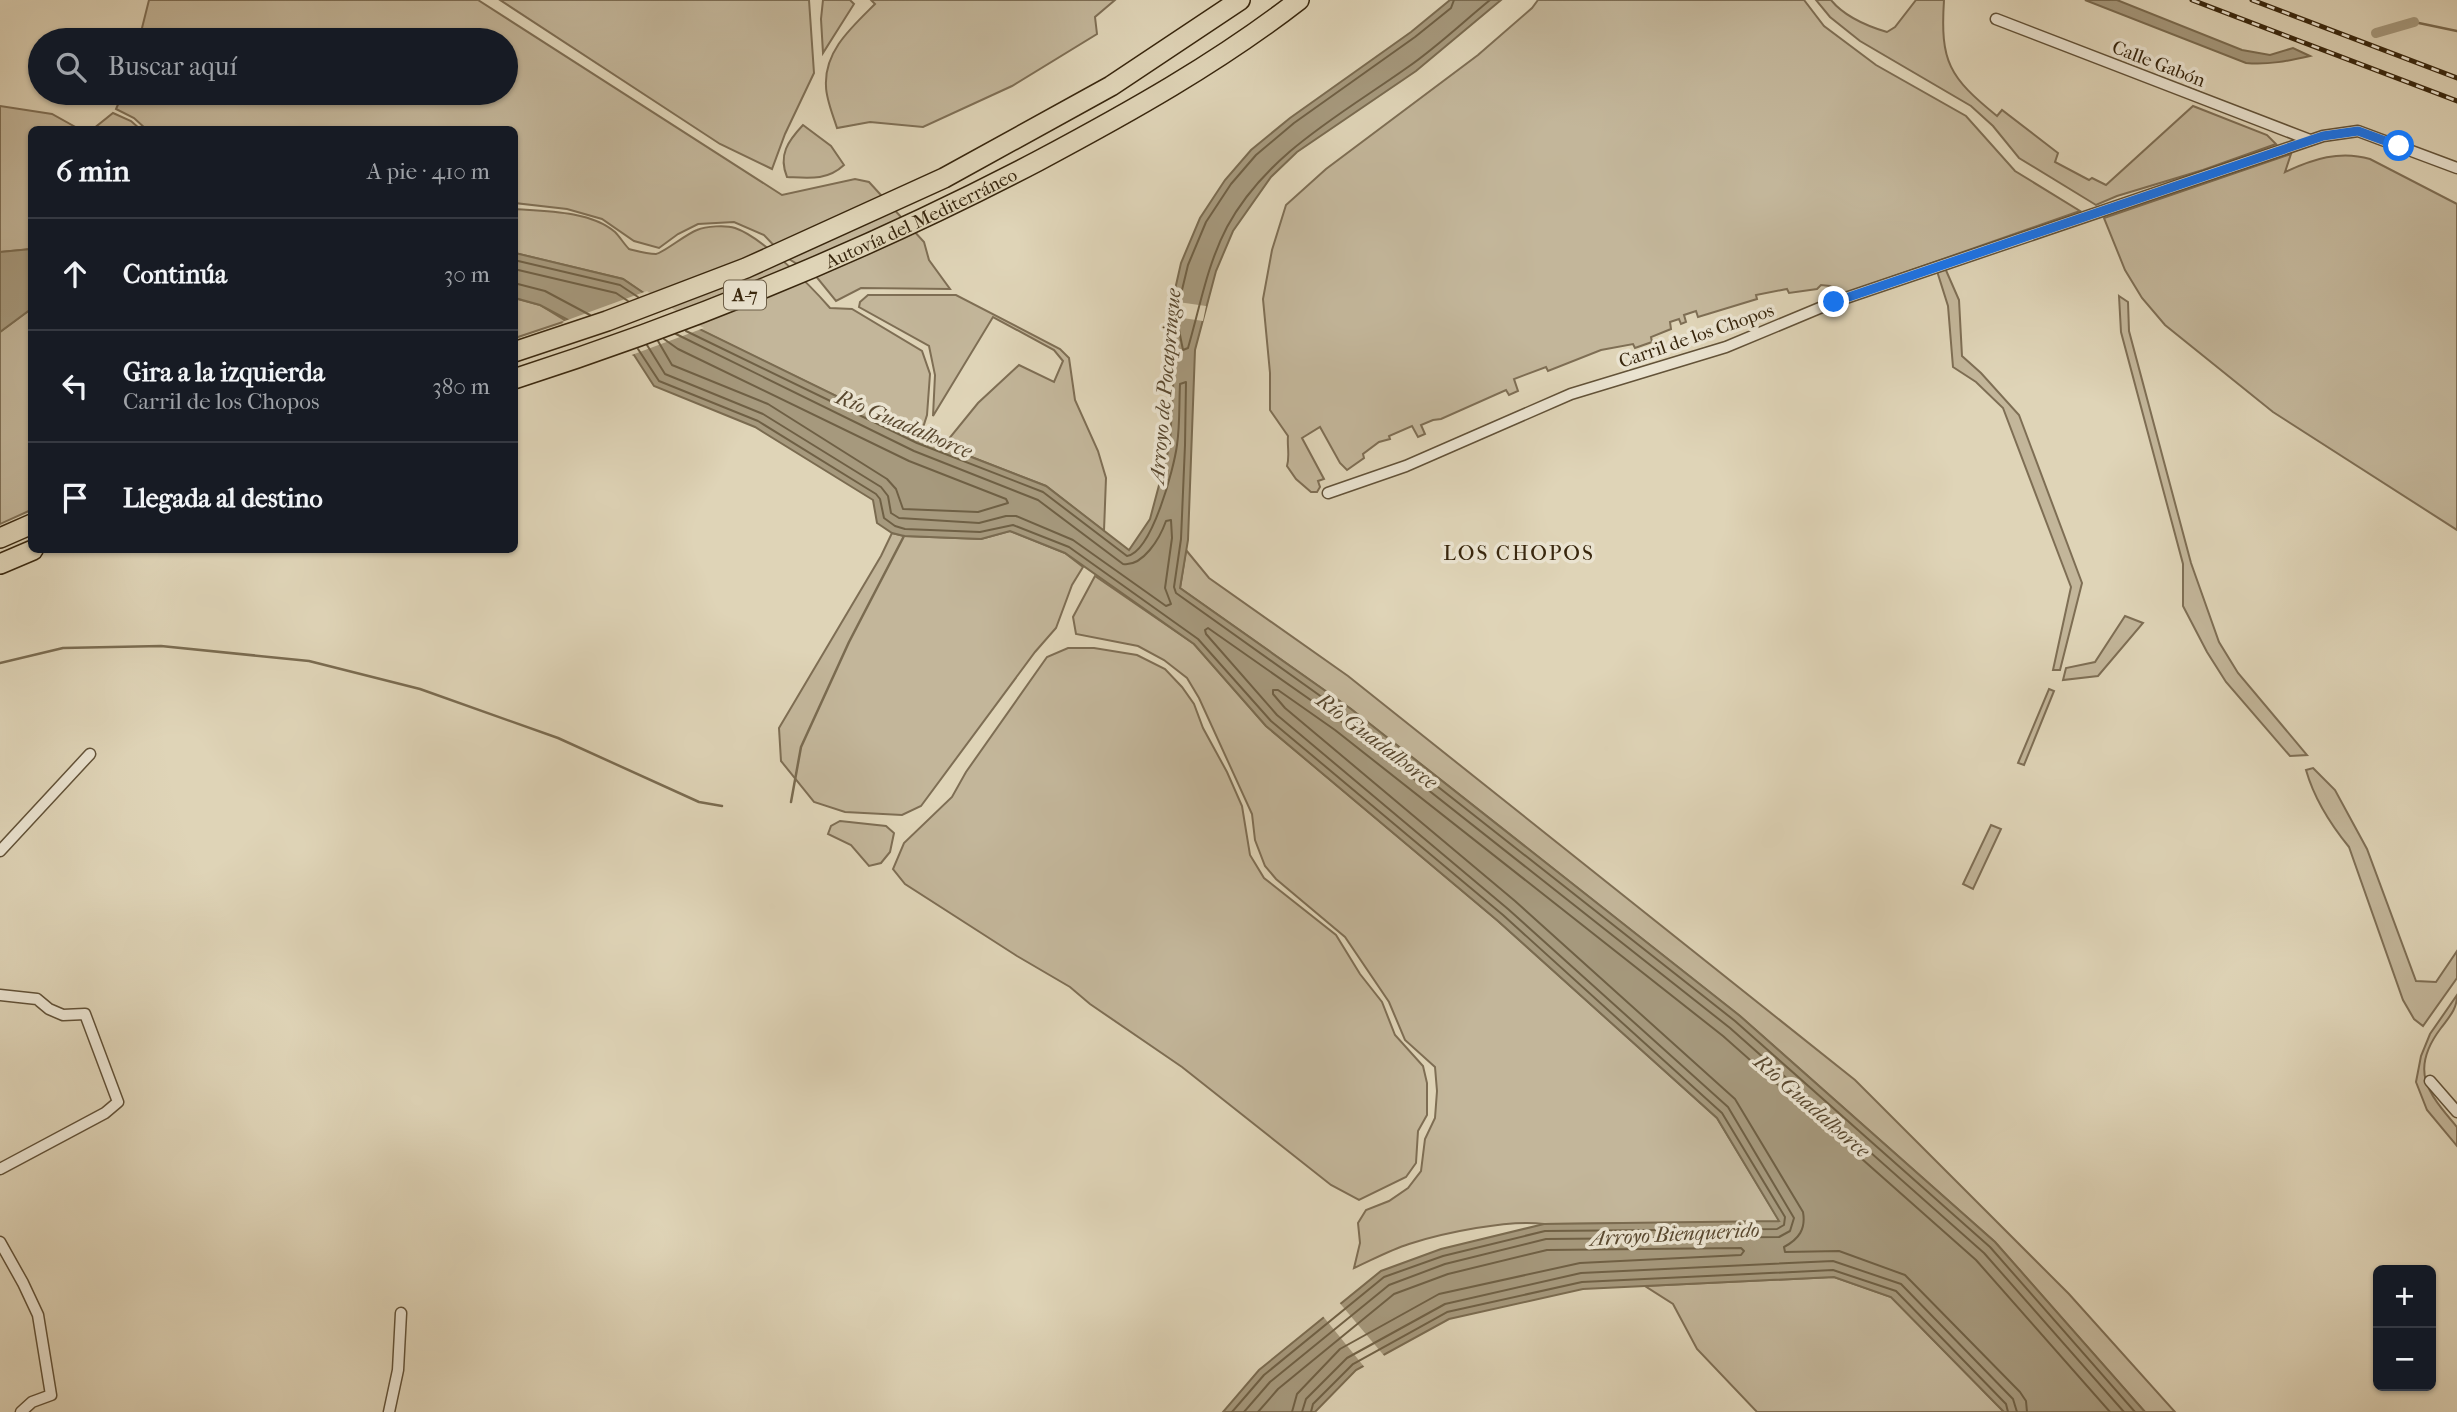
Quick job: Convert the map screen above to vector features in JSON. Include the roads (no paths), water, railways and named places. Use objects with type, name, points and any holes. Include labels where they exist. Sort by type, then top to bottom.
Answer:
[{"type":"highway","name":"Autovía del Mediterráneo","points":[[518,351],[607,321],[746,268],[944,178],[1111,86],[1240,0]]},
{"type":"highway","name":"Autovía del Mediterráneo","points":[[518,378],[617,346],[904,228],[1134,111],[1269,23],[1299,0]]},
{"type":"highway","points":[[0,538],[28,526]]},
{"type":"highway","points":[[0,564],[28,552]]},
{"type":"street","name":"Calle Gabón","points":[[1996,19],[2310,140]]},
{"type":"street","name":"Carril de los Chopos","points":[[1328,493],[1406,466],[1571,394],[1726,347],[1834,302],[2323,136],[2358,131],[2457,168]]},
{"type":"street","points":[[0,850],[90,754]]},
{"type":"street","points":[[0,995],[37,999],[63,1015],[85,1014],[118,1102],[105,1113],[0,1169]]},
{"type":"street","points":[[2430,1080],[2457,1112]]},
{"type":"street","points":[[0,1242],[37,1315],[51,1395],[32,1402],[22,1412]]},
{"type":"street","points":[[388,1412],[398,1370],[401,1313]]},
{"type":"water","points":[[1450,0],[1501,0],[1416,71],[1297,152],[1271,177],[1233,231],[1216,271],[1195,350],[1188,540],[1180,588],[1351,709],[1740,1016],[1995,1242],[2145,1412],[2004,1412],[1891,1297],[1834,1277],[1583,1289],[1449,1319],[1356,1370],[1315,1412],[1223,1412],[1259,1370],[1381,1271],[1441,1249],[1544,1224],[1779,1221],[1717,1118],[1498,921],[1266,726],[1194,644],[1065,553],[1010,531],[981,539],[904,536],[892,533],[877,523],[873,500],[755,427],[654,386],[634,355],[540,305],[518,299],[518,254],[623,279],[691,325],[920,437],[1046,486],[1129,550],[1150,519],[1170,444],[1175,349],[1169,316],[1181,263],[1200,218],[1225,180],[1251,150],[1290,118],[1411,32]]},
{"type":"water","points":[[2085,0],[2117,0],[2242,50],[2270,55],[2293,48],[2310,56],[2278,62],[2246,63]]},
{"type":"water","points":[[28,249],[28,311],[0,332],[0,252]]},
{"type":"waterway","name":"Arroyo de Pocapringue","points":[[2414,22],[2457,31]]},
{"type":"waterway","name":"Arroyo de Pocapringue","points":[[2376,33],[2414,22]]},
{"type":"waterway","points":[[791,802],[801,747],[849,642],[904,536]]},
{"type":"waterway","points":[[0,663],[63,648],[161,646],[309,661],[420,689],[558,738],[699,802],[722,806]]},
{"type":"railway","points":[[2192,0],[2457,101]]},
{"type":"railway","points":[[2252,0],[2457,78]]},
{"type":"district","name":"LOS CHOPOS","points":[[1519,553]]},
{"type":"water label","name":"Río Guadalhorce","points":[[904,424]]},
{"type":"water label","name":"Río Guadalhorce","points":[[1377,741]]},
{"type":"water label","name":"Río Guadalhorce","points":[[1812,1106]]},
{"type":"water label","name":"Arroyo Bienquerido","points":[[1675,1234]]}]
